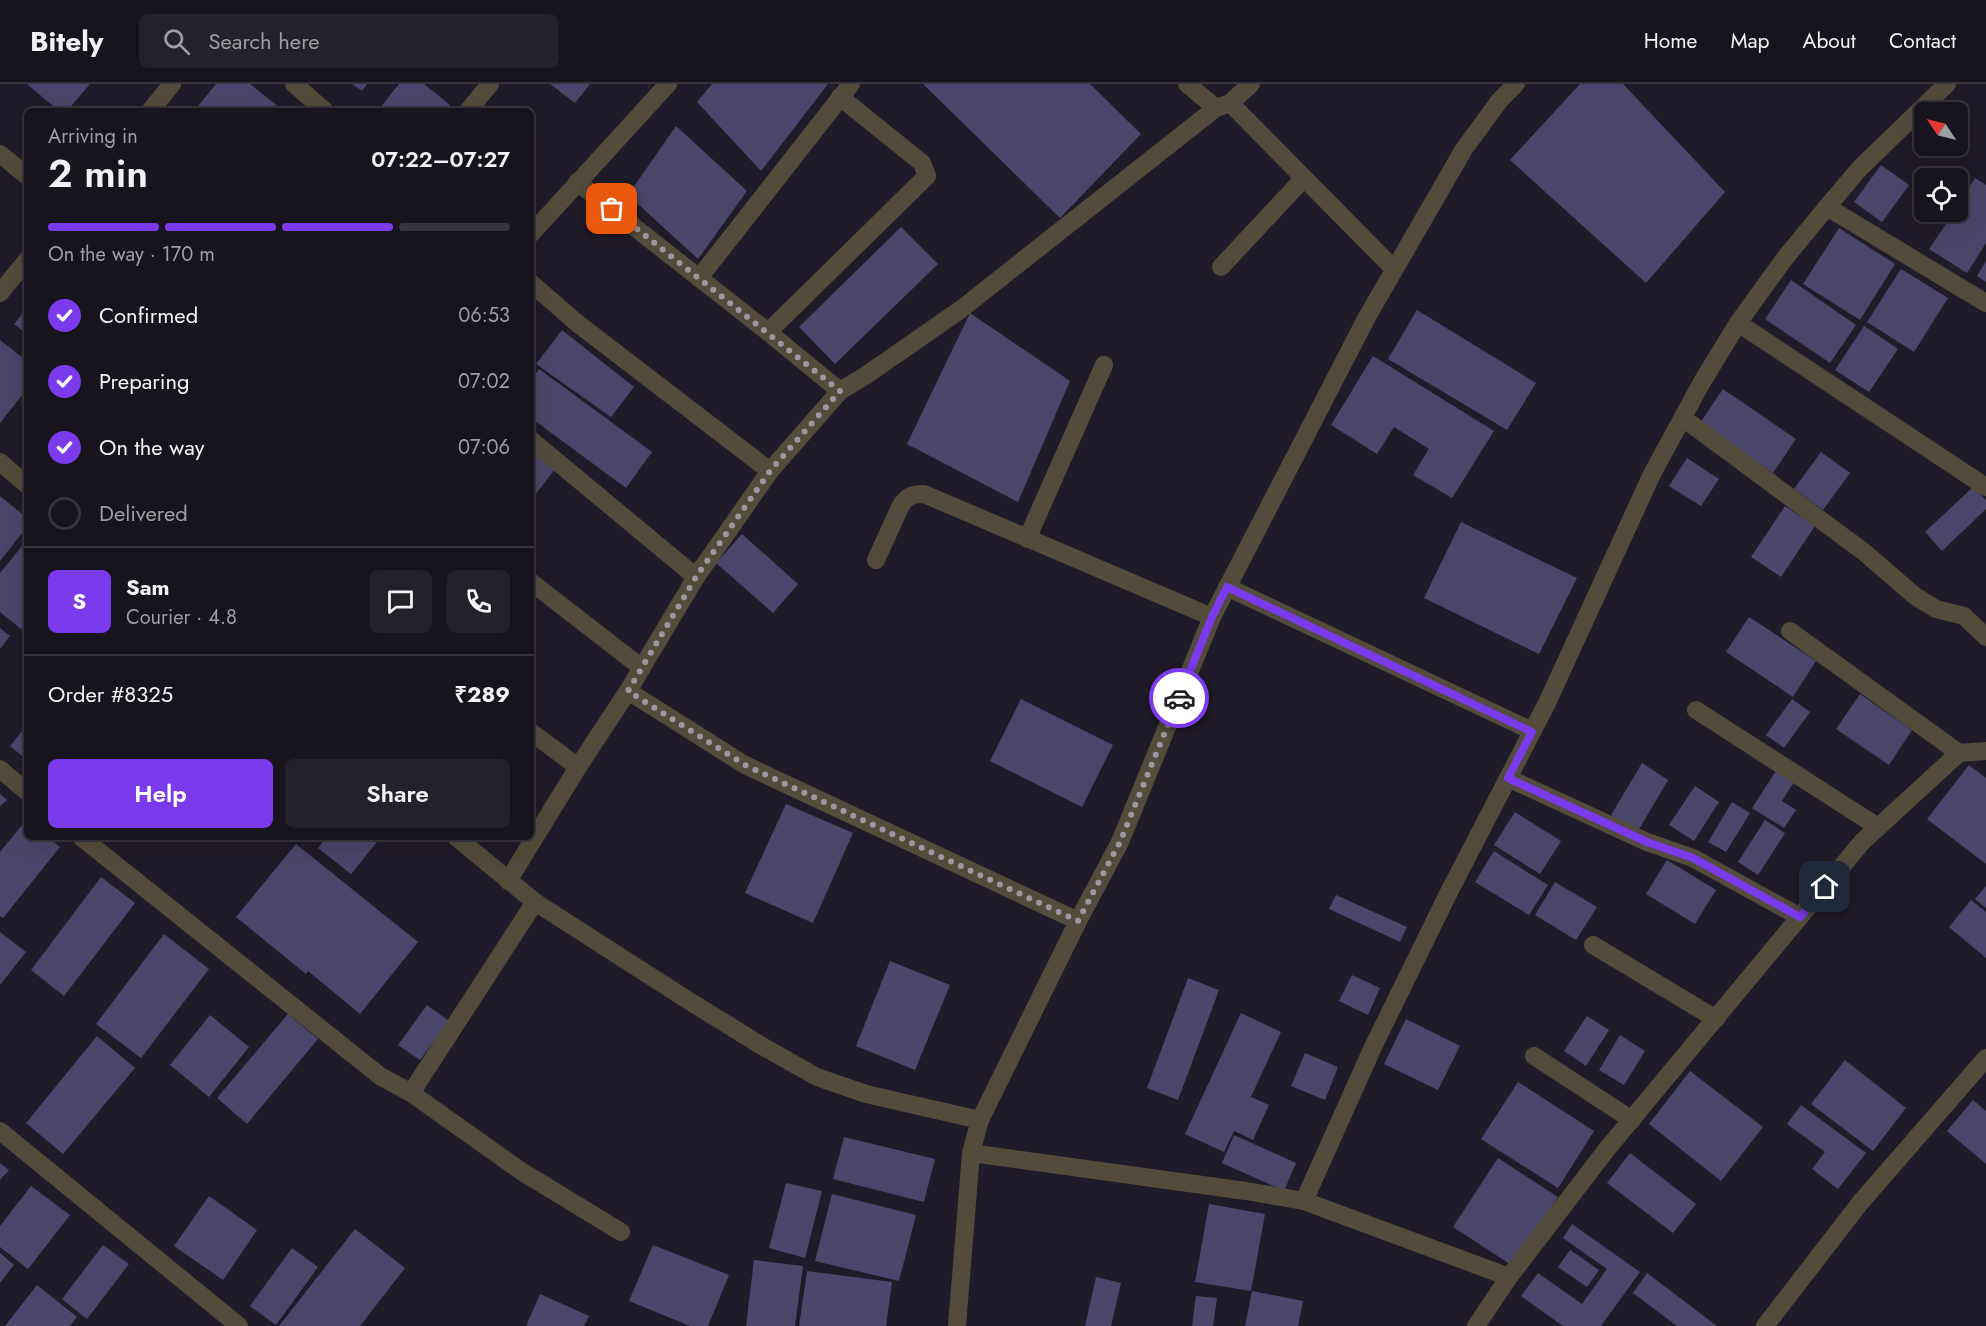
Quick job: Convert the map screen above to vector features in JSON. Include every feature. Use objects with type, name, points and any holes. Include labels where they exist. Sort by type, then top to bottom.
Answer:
[{"type":"street","points":[[152,108],[172,84]]},
{"type":"street","points":[[294,84],[322,108]]},
{"type":"street","points":[[470,108],[490,84]]},
{"type":"street","points":[[534,231],[668,84]]},
{"type":"street","points":[[1187,84],[1223,106],[1304,178],[1394,269]]},
{"type":"street","points":[[534,837],[628,691],[696,577],[770,471],[840,391],[866,376],[960,310],[1251,84]]},
{"type":"street","points":[[957,1326],[970,1153],[980,1120],[1078,921],[1120,842],[1212,617],[1227,587],[1394,269],[1464,149],[1500,100],[1516,84]]},
{"type":"street","points":[[1304,1201],[1374,1047],[1448,894],[1532,732],[1652,474],[1702,382],[1738,322],[1785,258],[1860,168],[1947,84]]},
{"type":"street","points":[[699,278],[845,91],[922,164],[927,176],[768,332]]},
{"type":"street","points":[[0,154],[24,174]]},
{"type":"street","points":[[1221,267],[1304,178]]},
{"type":"street","points":[[577,182],[840,391]]},
{"type":"street","points":[[1827,207],[1986,303]]},
{"type":"street","points":[[0,293],[24,264]]},
{"type":"street","points":[[534,286],[577,323],[770,471]]},
{"type":"street","points":[[1738,322],[1986,488]]},
{"type":"street","points":[[1027,539],[1104,365]]},
{"type":"street","points":[[1683,418],[1819,517],[1915,596],[1936,609],[1964,616],[1986,637]]},
{"type":"street","points":[[534,442],[696,577]]},
{"type":"street","points":[[0,462],[24,482]]},
{"type":"street","points":[[876,560],[906,498],[912,494],[924,494],[1212,617]]},
{"type":"street","points":[[534,584],[642,668]]},
{"type":"street","points":[[1227,587],[1532,732]]},
{"type":"street","points":[[1790,631],[1959,753]]},
{"type":"street","points":[[628,691],[745,765],[1078,921]]},
{"type":"street","points":[[1696,710],[1878,827]]},
{"type":"street","points":[[534,734],[578,766]]},
{"type":"street","points":[[1476,1326],[1509,1277],[1632,1120],[1862,842],[1959,753],[1986,751]]},
{"type":"street","points":[[0,770],[24,790]]},
{"type":"street","points":[[1508,778],[1647,842],[1693,858],[1800,917]]},
{"type":"street","points":[[85,840],[380,1076],[411,1093],[521,1171],[621,1232]]},
{"type":"street","points":[[459,840],[534,902],[762,1046],[817,1077],[866,1094],[980,1120]]},
{"type":"street","points":[[507,881],[532,840]]},
{"type":"street","points":[[411,1093],[534,902]]},
{"type":"street","points":[[1593,945],[1716,1019]]},
{"type":"street","points":[[1534,1056],[1632,1120]]},
{"type":"street","points":[[1765,1326],[1860,1203],[1986,1058]]},
{"type":"street","points":[[0,1131],[239,1326]]},
{"type":"street","points":[[970,1153],[1304,1201],[1509,1277]]},
{"type":"building","points":[[27,84],[90,84],[70,108],[55,108]]},
{"type":"building","points":[[216,84],[250,84],[280,108],[196,108]]},
{"type":"building","points":[[352,84],[367,84],[362,91]]},
{"type":"building","points":[[399,84],[424,84],[450,105],[448,108],[380,108]]},
{"type":"building","points":[[550,84],[590,84],[575,103]]},
{"type":"building","points":[[712,84],[828,84],[761,171],[697,102]]},
{"type":"building","points":[[923,84],[1090,84],[1141,134],[1060,218]]},
{"type":"building","points":[[1580,84],[1623,84],[1725,192],[1646,283],[1510,160]]},
{"type":"building","points":[[676,126],[747,191],[698,259],[628,195]]},
{"type":"building","points":[[1881,165],[1909,185],[1882,222],[1854,202]]},
{"type":"building","points":[[1975,178],[1986,185],[1986,243],[1967,273],[1929,249],[1947,222],[1968,222],[1968,189]]},
{"type":"building","points":[[901,227],[938,264],[835,364],[799,327]]},
{"type":"building","points":[[1839,228],[1895,264],[1860,320],[1803,284]]},
{"type":"building","points":[[1986,261],[1986,282],[1977,276]]},
{"type":"building","points":[[1901,269],[1948,298],[1914,352],[1867,322]]},
{"type":"building","points":[[1791,280],[1856,325],[1830,363],[1765,319]]},
{"type":"building","points":[[1417,310],[1536,383],[1507,430],[1388,359]]},
{"type":"building","points":[[24,312],[24,332],[14,324]]},
{"type":"building","points":[[970,313],[1070,381],[1018,502],[907,444]]},
{"type":"building","points":[[1864,326],[1898,349],[1869,392],[1835,370]]},
{"type":"building","points":[[562,330],[634,387],[611,417],[536,364]]},
{"type":"building","points":[[0,340],[24,359],[24,393],[0,423]]},
{"type":"building","points":[[1373,356],[1494,431],[1452,498],[1413,475],[1429,449],[1394,427],[1377,454],[1331,425]]},
{"type":"building","points":[[539,369],[652,452],[626,488],[534,420],[534,376]]},
{"type":"building","points":[[1723,389],[1796,439],[1773,473],[1700,423]]},
{"type":"building","points":[[534,451],[556,468],[534,496]]},
{"type":"building","points":[[1821,452],[1850,473],[1823,510],[1794,489]]},
{"type":"building","points":[[1687,458],[1719,479],[1701,506],[1669,486]]},
{"type":"building","points":[[1973,487],[1986,500],[1986,509],[1942,551],[1925,532]]},
{"type":"building","points":[[0,496],[24,516],[24,531],[0,561]]},
{"type":"building","points":[[1785,506],[1815,526],[1781,577],[1751,557]]},
{"type":"building","points":[[1461,522],[1577,578],[1539,654],[1424,598]]},
{"type":"building","points":[[742,534],[798,584],[773,613],[716,563]]},
{"type":"building","points":[[24,544],[24,626],[21,629],[0,612],[0,573]]},
{"type":"building","points":[[1749,617],[1816,661],[1793,697],[1726,652]]},
{"type":"building","points":[[0,628],[10,636],[0,649]]},
{"type":"building","points":[[1860,694],[1912,730],[1889,765],[1836,729]]},
{"type":"building","points":[[1021,699],[1113,745],[1082,807],[990,761]]},
{"type":"building","points":[[1792,699],[1810,712],[1784,748],[1766,735]]},
{"type":"building","points":[[24,729],[24,758],[10,746]]},
{"type":"building","points":[[1642,763],[1668,780],[1638,831],[1611,815]]},
{"type":"building","points":[[1969,765],[1986,778],[1986,864],[1927,819]]},
{"type":"building","points":[[1776,771],[1794,782],[1782,801],[1796,810],[1784,828],[1752,808]]},
{"type":"building","points":[[1695,786],[1719,802],[1694,841],[1669,825]]},
{"type":"building","points":[[0,794],[7,800],[0,806]]},
{"type":"building","points":[[1732,802],[1750,813],[1726,852],[1708,842]]},
{"type":"building","points":[[786,804],[853,833],[813,923],[745,893]]},
{"type":"building","points":[[1515,812],[1561,841],[1540,874],[1494,845]]},
{"type":"building","points":[[1765,820],[1785,833],[1758,875],[1738,862]]},
{"type":"building","points":[[24,823],[24,840],[52,840],[60,847],[3,918],[0,916],[0,852]]},
{"type":"building","points":[[325,840],[379,840],[351,874],[318,848]]},
{"type":"building","points":[[296,844],[418,942],[360,1014],[308,971],[306,974],[236,917]]},
{"type":"building","points":[[1494,851],[1548,885],[1529,915],[1475,882]]},
{"type":"building","points":[[1667,860],[1716,890],[1695,924],[1646,894]]},
{"type":"building","points":[[101,877],[135,903],[64,996],[31,970]]},
{"type":"building","points":[[1555,882],[1597,907],[1576,940],[1535,915]]},
{"type":"building","points":[[1986,886],[1986,908],[1975,899]]},
{"type":"building","points":[[1336,895],[1407,927],[1400,942],[1329,909]]},
{"type":"building","points":[[1971,900],[1986,912],[1986,958],[1949,927]]},
{"type":"building","points":[[0,932],[26,952],[0,985]]},
{"type":"building","points":[[164,934],[209,969],[141,1058],[96,1024]]},
{"type":"building","points":[[890,961],[950,985],[915,1070],[856,1046]]},
{"type":"building","points":[[1352,975],[1380,988],[1368,1015],[1339,1001]]},
{"type":"building","points":[[1188,978],[1219,990],[1178,1100],[1147,1088]]},
{"type":"building","points":[[427,1005],[449,1021],[420,1060],[398,1045]]},
{"type":"building","points":[[1241,1013],[1281,1032],[1251,1097],[1269,1105],[1253,1140],[1234,1131],[1224,1152],[1185,1134]]},
{"type":"building","points":[[288,1014],[318,1039],[247,1124],[217,1098]]},
{"type":"building","points":[[210,1015],[249,1047],[209,1097],[170,1065]]},
{"type":"building","points":[[1587,1016],[1609,1030],[1586,1066],[1564,1051]]},
{"type":"building","points":[[1406,1019],[1460,1046],[1438,1090],[1384,1064]]},
{"type":"building","points":[[1620,1035],[1645,1051],[1624,1085],[1599,1070]]},
{"type":"building","points":[[97,1036],[135,1068],[63,1154],[26,1123]]},
{"type":"building","points":[[1305,1053],[1338,1067],[1325,1100],[1291,1086]]},
{"type":"building","points":[[1845,1060],[1906,1108],[1873,1151],[1811,1104]]},
{"type":"building","points":[[1690,1071],[1763,1127],[1721,1181],[1649,1124]]},
{"type":"building","points":[[1518,1082],[1594,1131],[1558,1188],[1481,1139]]},
{"type":"building","points":[[1973,1100],[1986,1111],[1986,1164],[1947,1131]]},
{"type":"building","points":[[1801,1105],[1866,1153],[1838,1189],[1812,1169],[1825,1152],[1787,1124]]},
{"type":"building","points":[[1234,1135],[1296,1163],[1284,1191],[1222,1163]]},
{"type":"building","points":[[844,1137],[935,1159],[924,1202],[833,1179]]},
{"type":"building","points":[[1630,1153],[1696,1204],[1673,1233],[1607,1183]]},
{"type":"building","points":[[1498,1158],[1558,1197],[1513,1266],[1453,1227]]},
{"type":"building","points":[[0,1163],[9,1170],[0,1180]]},
{"type":"building","points":[[786,1183],[822,1191],[805,1258],[769,1248]]},
{"type":"building","points":[[31,1186],[70,1215],[28,1269],[0,1247],[0,1226]]},
{"type":"building","points":[[832,1194],[916,1215],[899,1281],[815,1261]]},
{"type":"building","points":[[209,1196],[257,1230],[223,1280],[174,1246]]},
{"type":"building","points":[[1209,1204],[1265,1214],[1251,1291],[1195,1282]]},
{"type":"building","points":[[1572,1224],[1640,1272],[1601,1326],[1563,1326],[1521,1296],[1538,1273],[1582,1304],[1607,1269],[1563,1238]]},
{"type":"building","points":[[355,1229],[405,1268],[360,1326],[279,1326]]},
{"type":"building","points":[[103,1245],[129,1264],[87,1319],[62,1299]]},
{"type":"building","points":[[653,1245],[729,1275],[708,1326],[690,1326],[629,1301]]},
{"type":"building","points":[[292,1248],[318,1267],[276,1325],[250,1306]]},
{"type":"building","points":[[1570,1250],[1599,1270],[1587,1287],[1558,1267]]},
{"type":"building","points":[[0,1253],[14,1265],[0,1283]]},
{"type":"building","points":[[754,1260],[803,1266],[795,1326],[746,1326]]},
{"type":"building","points":[[807,1271],[892,1282],[886,1326],[799,1326]]},
{"type":"building","points":[[1647,1273],[1717,1326],[1677,1326],[1633,1293]]},
{"type":"building","points":[[1096,1277],[1121,1283],[1111,1326],[1085,1326]]},
{"type":"building","points":[[37,1285],[77,1317],[70,1326],[5,1326]]},
{"type":"building","points":[[1252,1291],[1303,1301],[1298,1326],[1245,1326]]},
{"type":"building","points":[[540,1294],[589,1316],[584,1326],[526,1326]]},
{"type":"building","points":[[1196,1296],[1217,1298],[1213,1326],[1192,1326]]},
{"type":"way so far","points":[[612,209],[840,391],[770,471],[696,577],[628,691],[745,765],[1078,921],[1120,842],[1179,698]]},
{"type":"route","points":[[1179,698],[1212,617],[1227,587],[1532,732],[1508,778],[1647,842],[1693,858],[1800,917],[1825,887]]}]
